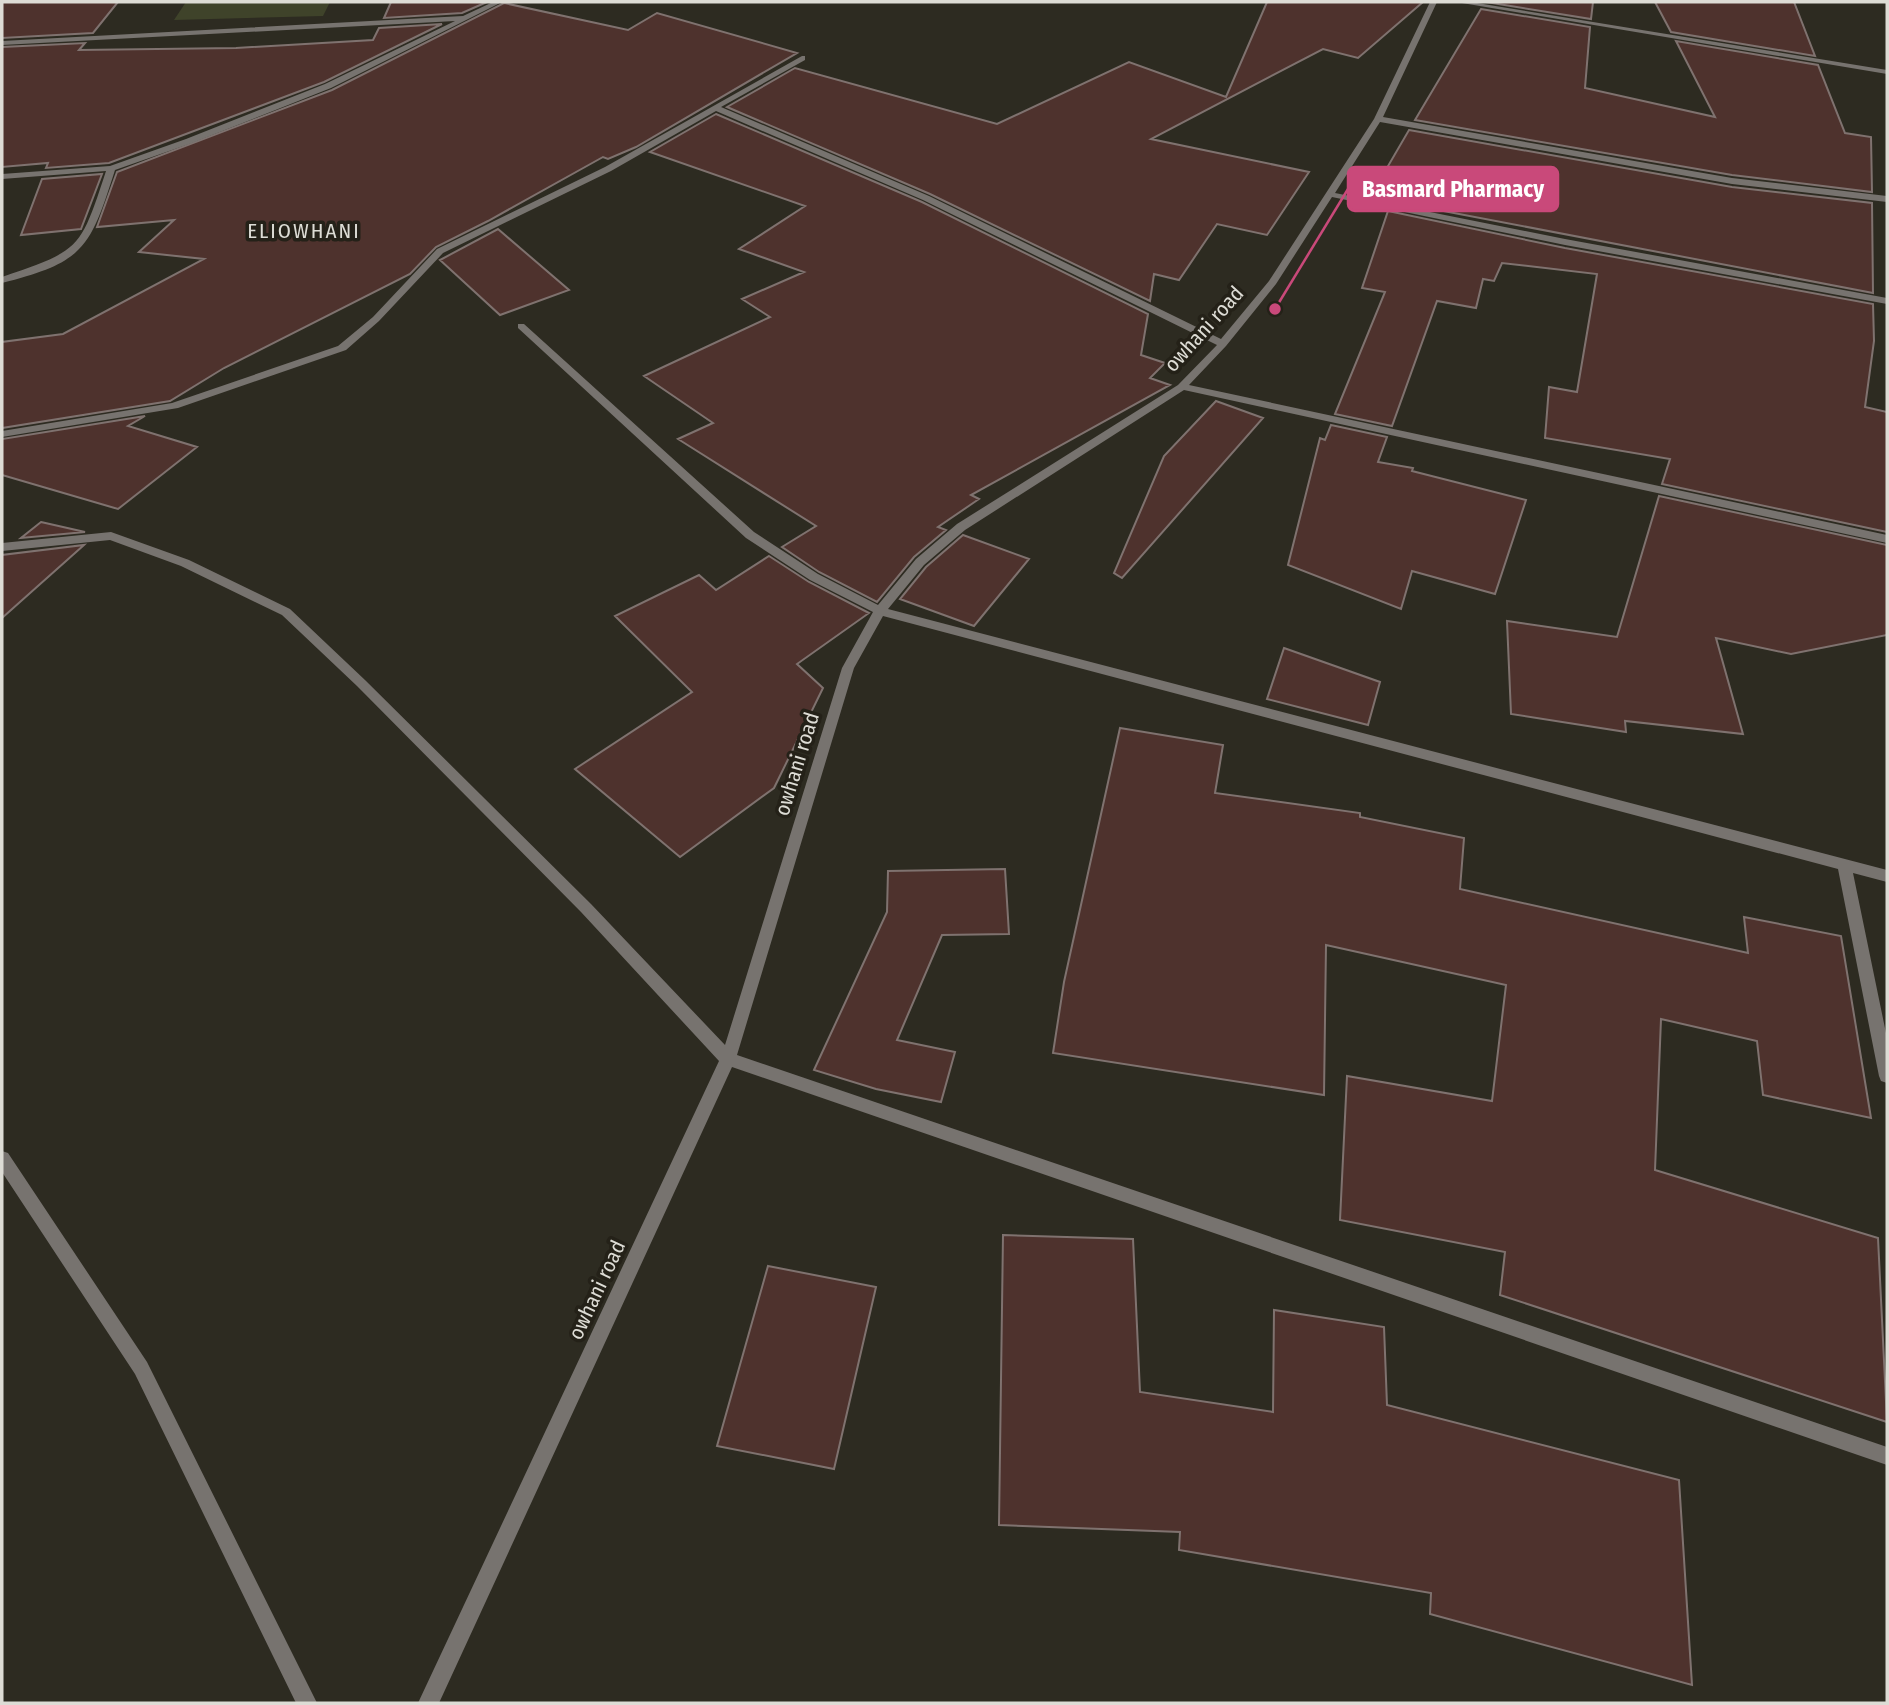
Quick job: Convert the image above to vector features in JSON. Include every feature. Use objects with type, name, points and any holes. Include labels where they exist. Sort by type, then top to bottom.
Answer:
[{"type":"street","points":[[2,176],[111,168],[189,141],[328,86],[498,2]]},
{"type":"street","name":"owhani road","points":[[428,1703],[727,1059],[848,668],[880,611],[920,562],[961,527],[1182,387],[1223,344],[1273,282],[1378,119],[1433,2]]},
{"type":"street","points":[[1460,2],[1887,72]]},
{"type":"street","points":[[2,43],[466,18]]},
{"type":"street","points":[[2,434],[174,406],[342,348],[376,320],[440,251],[608,169],[802,58]]},
{"type":"street","points":[[716,108],[926,198],[1223,344]]},
{"type":"street","points":[[1378,119],[1732,181],[1887,200]]},
{"type":"street","points":[[2,279],[50,263],[78,246],[87,236],[111,168]]},
{"type":"street","points":[[1329,194],[1564,242],[1887,300]]},
{"type":"street","points":[[522,326],[750,535],[814,577],[880,611],[1887,876]]},
{"type":"street","points":[[1182,387],[1887,539]]},
{"type":"street","points":[[2,547],[111,536],[185,563],[286,612],[361,683],[586,908],[727,1059],[1887,1456]]},
{"type":"street","points":[[1845,866],[1887,1076]]},
{"type":"street","points":[[2,1158],[141,1367],[307,1703]]},
{"type":"green space","points":[[186,2],[330,2],[323,16],[174,20]]},
{"type":"building","points":[[2,2],[118,2],[93,33],[2,38]]},
{"type":"building","points":[[391,2],[487,2],[462,13],[384,18]]},
{"type":"building","points":[[1267,2],[1423,2],[1358,58],[1323,49],[1151,139],[1309,172],[1267,235],[1217,224],[1179,280],[1154,274],[1150,301],[930,194],[727,107],[795,68],[997,124],[1129,62],[1226,97]]},
{"type":"building","points":[[1486,2],[1593,2],[1591,19]]},
{"type":"building","points":[[1655,2],[1794,2],[1815,56],[1671,32]]},
{"type":"building","points":[[504,3],[628,30],[657,13],[797,53],[636,147],[608,159],[603,157],[436,247],[410,274],[224,368],[170,401],[2,428],[2,342],[63,334],[204,259],[139,252],[174,220],[97,227],[117,172],[332,90]]},
{"type":"building","points":[[1481,9],[1590,27],[1585,88],[1715,117],[1676,41],[1818,65],[1845,133],[1871,137],[1872,192],[1732,175],[1415,120]]},
{"type":"building","points":[[442,24],[324,82],[109,163],[46,168],[48,163],[2,167],[2,47],[85,43],[79,50],[236,48],[373,40],[379,28]]},
{"type":"building","points":[[716,114],[922,202],[1148,314],[1141,355],[1165,363],[1150,378],[1170,385],[971,495],[979,499],[938,527],[946,530],[914,557],[877,602],[819,572],[782,547],[816,526],[678,439],[713,423],[644,376],[770,317],[742,299],[804,272],[739,249],[805,206],[650,152]]},
{"type":"building","points":[[1409,130],[1732,187],[1872,203],[1873,293],[1370,197]]},
{"type":"building","points":[[102,174],[81,229],[21,235],[42,179]]},
{"type":"building","points":[[1388,211],[1565,248],[1873,304],[1874,341],[1865,407],[1887,412],[1887,532],[1662,484],[1670,459],[1545,438],[1549,387],[1577,392],[1597,274],[1502,263],[1494,281],[1483,279],[1476,308],[1437,301],[1392,426],[1335,414],[1385,292],[1362,288]]},
{"type":"building","points":[[498,229],[569,290],[500,315],[440,260]]},
{"type":"building","points":[[1216,401],[1263,418],[1122,578],[1114,573],[1164,456]]},
{"type":"building","points":[[145,416],[128,426],[197,447],[118,509],[2,475],[2,439]]},
{"type":"building","points":[[1331,425],[1387,437],[1378,462],[1413,468],[1412,471],[1526,500],[1495,594],[1412,571],[1401,609],[1288,565],[1320,438],[1325,440]]},
{"type":"building","points":[[1659,496],[1887,545],[1887,635],[1791,654],[1716,638],[1743,734],[1625,721],[1626,732],[1511,714],[1507,621],[1617,637]]},
{"type":"building","points":[[41,522],[85,532],[21,538]]},
{"type":"building","points":[[963,535],[1029,559],[974,626],[900,599],[926,567]]},
{"type":"building","points":[[84,545],[2,618],[2,555]]},
{"type":"building","points":[[769,556],[809,582],[869,613],[797,664],[823,688],[774,788],[680,857],[575,769],[692,692],[615,616],[699,575],[716,590]]},
{"type":"building","points":[[1284,648],[1380,682],[1368,725],[1267,699]]},
{"type":"building","points":[[1120,728],[1223,745],[1215,793],[1360,813],[1360,817],[1464,838],[1460,889],[1748,953],[1744,917],[1841,936],[1871,1118],[1763,1095],[1757,1041],[1661,1019],[1655,1170],[1878,1238],[1887,1422],[1500,1295],[1505,1252],[1340,1220],[1347,1076],[1492,1101],[1506,985],[1326,945],[1324,1095],[1053,1053],[1064,982]]},
{"type":"building","points":[[1005,869],[1009,934],[942,935],[897,1040],[955,1052],[941,1102],[876,1089],[814,1070],[887,912],[888,871]]},
{"type":"building","points":[[1003,1235],[1133,1239],[1140,1392],[1273,1412],[1274,1310],[1384,1327],[1387,1405],[1679,1480],[1692,1685],[1430,1614],[1431,1593],[1179,1550],[1180,1532],[999,1525]]},
{"type":"building","points":[[768,1266],[876,1287],[834,1469],[717,1446]]},
{"type":"place","name":"Basmard Pharmacy","points":[[1275,309]]},
{"type":"district","name":"ELIOWHANI","points":[[304,231]]}]
